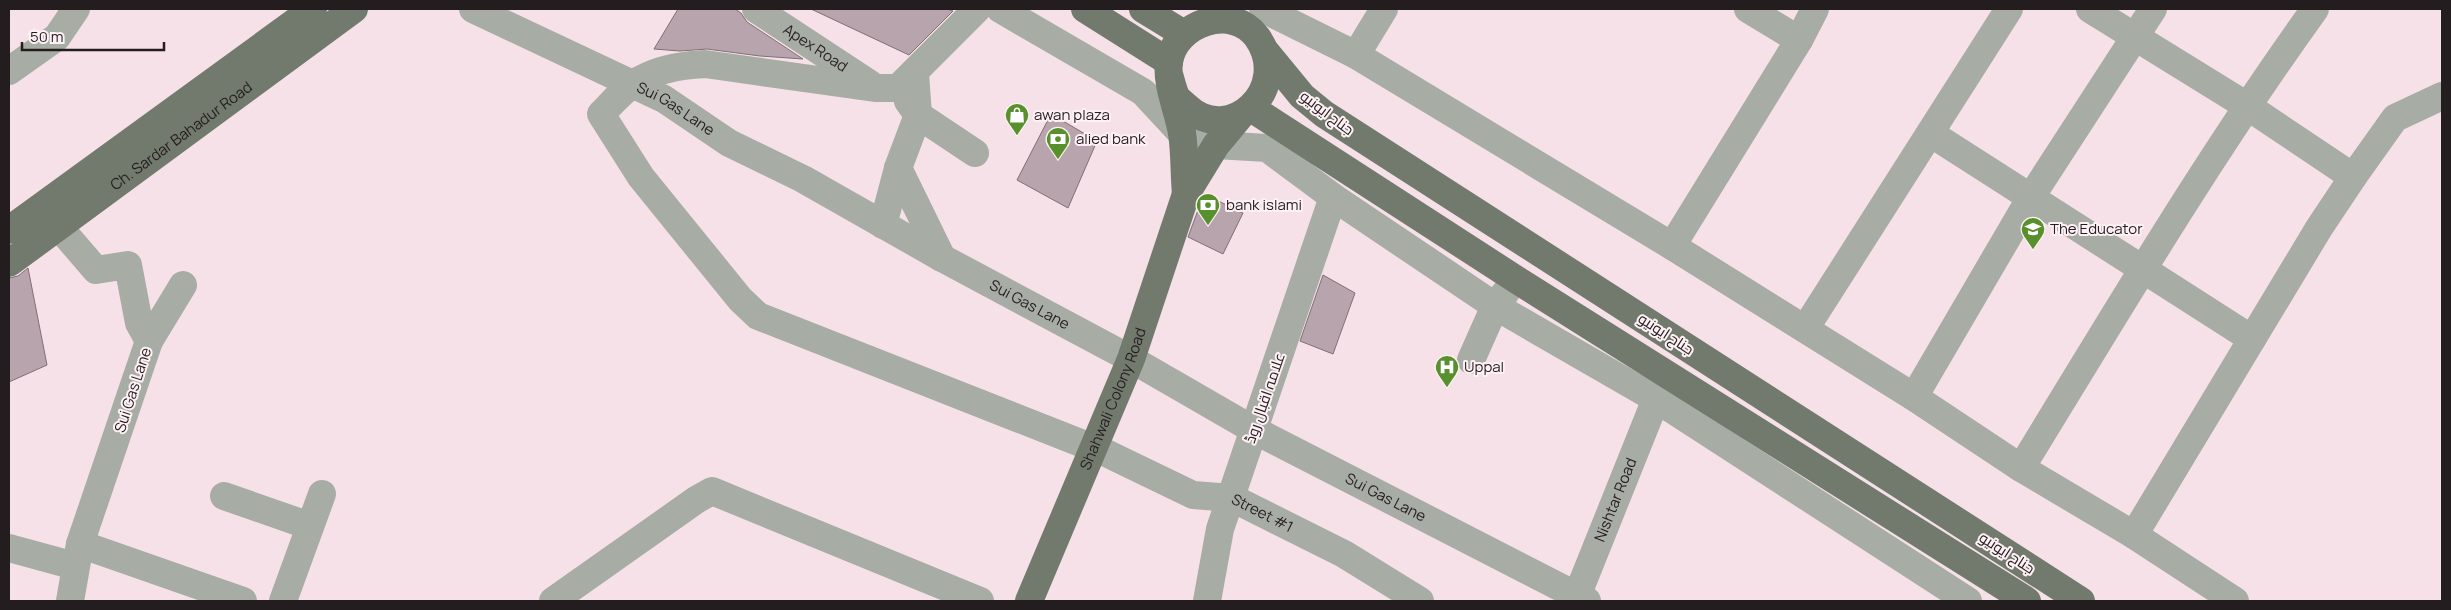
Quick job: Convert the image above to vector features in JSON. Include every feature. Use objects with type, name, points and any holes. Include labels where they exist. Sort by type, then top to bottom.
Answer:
[{"type":"main road","name":"Ch. Sardar Bahadur Road","points":[[9,230],[313,9]]},
{"type":"main road","name":"Ch. Sardar Bahadur Road","points":[[9,263],[354,9]]},
{"type":"main road","points":[[1085,9],[1169,68]]},
{"type":"main road","points":[[1143,9],[1196,22],[1239,16],[1256,35],[1265,51],[1269,66],[1268,82],[1261,96],[1246,111],[1217,120],[1194,113],[1176,97],[1169,68],[1172,51],[1196,22]]},
{"type":"main road","name":"جناح ایونیو","points":[[1265,51],[1302,96],[1324,114],[2081,601]]},
{"type":"main road","name":"Shahwali Colony Road","points":[[1169,68],[1182,134],[1186,194]]},
{"type":"main road","name":"Shahwali Colony Road","points":[[1029,601],[1130,359],[1186,194],[1216,145],[1246,111]]},
{"type":"main road","name":"جناح ایونیو","points":[[1246,111],[1836,479],[2027,601]]},
{"type":"street","points":[[9,71],[57,37],[76,9]]},
{"type":"street","name":"Sui Gas Lane","points":[[473,9],[664,99],[729,142],[803,179],[942,258],[1130,359],[1254,430],[1579,599]]},
{"type":"street","name":"Apex Road","points":[[756,9],[896,83]]},
{"type":"street","points":[[633,84],[665,69],[705,64],[896,83],[977,9]]},
{"type":"street","points":[[1000,9],[1143,92],[1182,134],[1199,144],[1267,148],[1333,197],[1495,306],[1656,399],[1968,601]]},
{"type":"street","points":[[1263,9],[1356,55],[1672,246],[1914,397],[2021,468],[2134,535],[2235,601]]},
{"type":"street","points":[[1356,55],[1384,9]]},
{"type":"street","points":[[1748,9],[1799,40]]},
{"type":"street","points":[[1672,246],[1799,40],[1816,9]]},
{"type":"street","points":[[1805,329],[2010,9]]},
{"type":"street","points":[[2090,9],[2247,106],[2353,177]]},
{"type":"street","points":[[1914,397],[2030,197],[2153,9]]},
{"type":"street","points":[[2021,468],[2143,269],[2247,106],[2314,9]]},
{"type":"street","points":[[896,83],[918,115],[975,153]]},
{"type":"street","name":"Street #1","points":[[633,84],[601,114],[641,178],[740,299],[758,316],[1094,449],[1193,496],[1232,498],[1344,554],[1420,601]]},
{"type":"street","points":[[2134,535],[2319,228],[2353,177],[2395,118],[2442,96]]},
{"type":"street","points":[[883,225],[898,168],[918,115]]},
{"type":"street","points":[[1930,133],[2252,339]]},
{"type":"street","points":[[898,168],[942,258]]},
{"type":"street","name":"علامہ اقبال روڈ","points":[[1207,601],[1220,528],[1232,498],[1333,197]]},
{"type":"street","name":"Sui Gas Lane","points":[[58,226],[96,270],[128,265],[139,323],[149,341],[78,555],[70,601]]},
{"type":"street","points":[[1471,360],[1495,306],[1517,280]]},
{"type":"street","points":[[149,341],[183,284]]},
{"type":"street","name":"Nishtar Road","points":[[1579,599],[1656,399]]},
{"type":"street","points":[[1821,506],[1836,479]]},
{"type":"street","points":[[553,601],[696,500],[712,491],[980,601]]},
{"type":"street","points":[[283,601],[322,494]]},
{"type":"street","points":[[224,496],[310,526]]},
{"type":"street","points":[[9,548],[78,555],[242,601]]},
{"type":"building","points":[[678,9],[735,9],[741,13],[747,22],[803,59],[707,49],[680,51],[654,49]]},
{"type":"building","points":[[811,9],[948,9],[953,11],[909,55]]},
{"type":"building","name":"alied bank","points":[[1051,114],[1097,141],[1068,208],[1017,180]]},
{"type":"building","name":"bank islami","points":[[1204,194],[1243,213],[1223,254],[1188,237]]},
{"type":"building","points":[[28,268],[47,365],[9,382],[9,278],[18,276]]},
{"type":"building","points":[[1323,275],[1355,293],[1333,354],[1300,341]]},
{"type":"place","name":"awan plaza","points":[[1017,136]]},
{"type":"place","name":"alied bank","points":[[1058,160]]},
{"type":"place","name":"bank islami","points":[[1208,226]]},
{"type":"place","name":"The Educator","points":[[2033,250]]},
{"type":"place","name":"Uppal","points":[[1447,388]]}]
